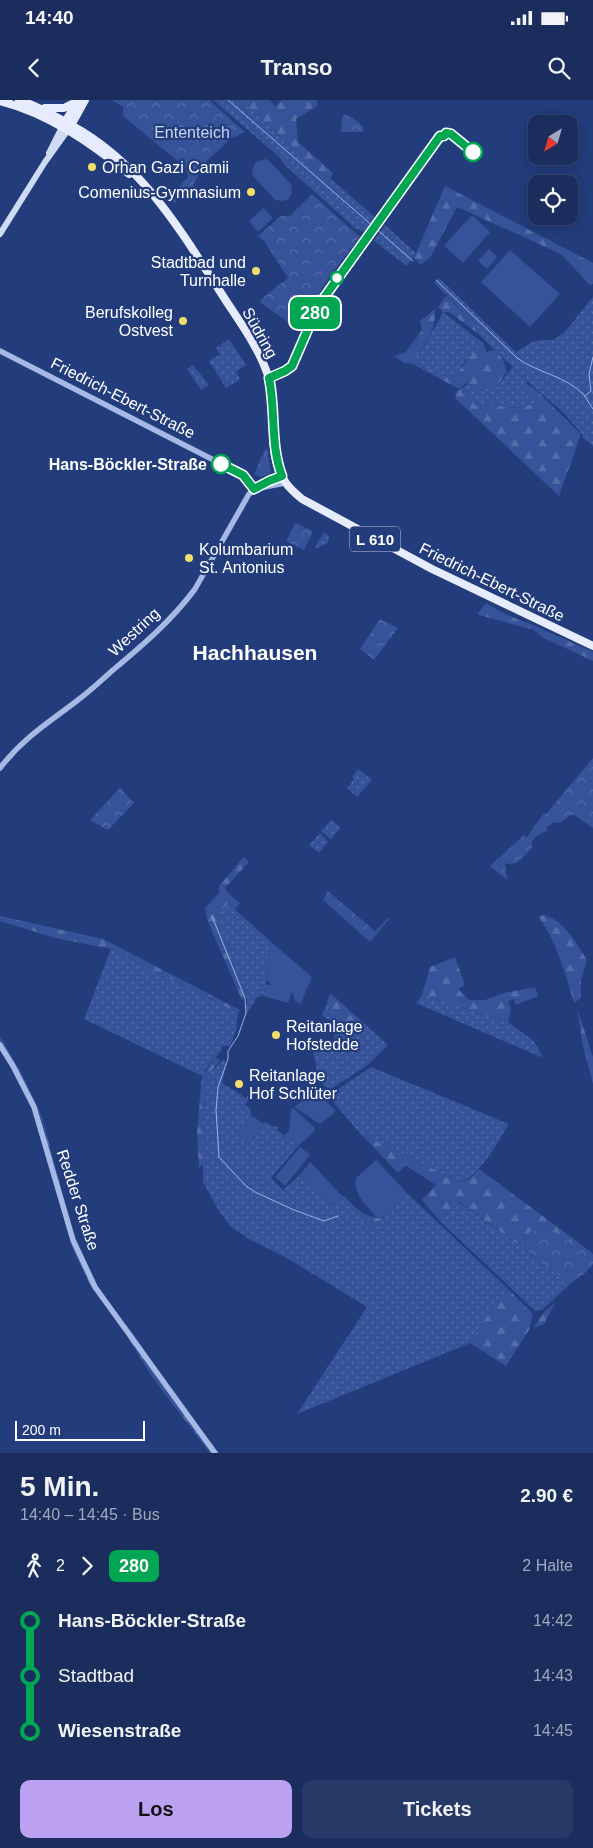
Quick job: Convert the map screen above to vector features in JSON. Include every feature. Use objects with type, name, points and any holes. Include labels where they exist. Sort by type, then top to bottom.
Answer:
[{"type":"main road","name":"Südring","points":[[20,100],[31,104],[66,126]]},
{"type":"main road","points":[[31,104],[51,109],[60,109],[71,106],[81,100]]},
{"type":"main road","points":[[0,234],[81,100]]},
{"type":"main road","name":"Südring","points":[[0,101],[34,113],[96,140],[117,156],[153,194],[188,243],[256,348],[269,378],[275,454],[284,480]]},
{"type":"main road","name":"Friedrich-Ebert-Straße","points":[[284,480],[309,504],[346,525],[454,580],[593,646]]},
{"type":"street","name":"Friedrich-Ebert-Straße","points":[[0,352],[243,475],[254,489]]},
{"type":"street","name":"Westring","points":[[0,768],[21,743],[41,726],[78,700],[154,635],[184,603],[204,573],[245,500],[254,489],[269,481],[284,480]]},
{"type":"street","name":"Redder Straße","points":[[0,1045],[34,1107],[73,1240],[95,1287],[215,1453]]},
{"type":"green space","name":"Ententeich","points":[[112,100],[209,100],[245,132],[230,139],[204,164],[191,190],[174,203],[170,196],[188,177],[186,168],[123,116],[123,107]]},
{"type":"green space","points":[[213,100],[240,100],[328,179],[330,178],[375,217],[364,232],[356,229],[287,167],[278,156]]},
{"type":"green space","points":[[240,100],[270,100],[275,106],[282,100],[317,100],[317,106],[296,119],[298,142],[333,173],[329,180]]},
{"type":"green space","points":[[344,115],[350,117],[364,128],[363,132],[341,132],[342,117]]},
{"type":"green space","points":[[265,159],[291,184],[292,193],[288,200],[280,201],[274,199],[253,176],[252,170],[256,162]]},
{"type":"green space","points":[[445,186],[593,263],[593,284],[590,285],[561,254],[457,207],[431,256],[421,265],[414,258]]},
{"type":"green space","points":[[312,194],[360,237],[320,292],[303,329],[295,327],[260,302],[288,278],[264,241],[258,236],[281,216],[290,216]]},
{"type":"green space","points":[[263,208],[273,218],[258,232],[249,221]]},
{"type":"green space","points":[[472,215],[490,232],[463,263],[444,246]]},
{"type":"green space","points":[[385,225],[416,253],[407,266],[374,241]]},
{"type":"green space","points":[[489,249],[497,257],[487,269],[478,261]]},
{"type":"green space","points":[[510,250],[560,294],[530,327],[481,282]]},
{"type":"green space","points":[[322,253],[329,261],[322,267],[315,259]]},
{"type":"green space","points":[[439,278],[516,352],[532,342],[553,340],[564,333],[593,297],[593,446],[582,437],[583,435],[563,412],[527,381],[527,389],[537,403],[525,407],[513,407],[490,402],[484,413],[471,401],[464,387],[468,384],[483,391],[493,391],[513,367],[476,332],[477,325],[434,283]]},
{"type":"green space","points":[[446,296],[477,325],[476,332],[449,312],[443,312],[438,307]]},
{"type":"green space","points":[[435,309],[432,331],[414,361],[428,369],[453,378],[477,348],[482,347],[487,352],[497,351],[503,360],[507,372],[493,391],[483,391],[466,383],[459,389],[413,364],[404,363],[394,356],[406,352],[422,330],[420,321]]},
{"type":"green space","points":[[443,312],[484,344],[486,351],[482,347],[464,362],[453,379],[414,361],[427,342]]},
{"type":"green space","points":[[229,339],[246,365],[236,372],[240,379],[226,388],[209,361],[220,354],[216,348]]},
{"type":"green space","points":[[193,365],[209,385],[201,390],[187,369]]},
{"type":"green space","points":[[526,384],[535,389],[581,434],[559,496],[455,398],[457,391],[464,387],[471,401],[484,413],[489,402],[507,407],[525,407],[536,402],[527,389]]},
{"type":"green space","points":[[265,449],[267,449],[271,471],[269,474],[261,477],[255,475],[255,472]]},
{"type":"green space","points":[[295,523],[313,531],[304,550],[286,541]]},
{"type":"green space","points":[[324,532],[329,536],[328,543],[317,548],[315,547]]},
{"type":"green space","points":[[486,603],[505,614],[593,652],[593,661],[542,637],[534,630],[479,615],[478,613]]},
{"type":"green space","points":[[380,619],[398,628],[374,660],[360,649]]},
{"type":"green space","points":[[593,758],[593,828],[574,815],[560,823],[554,822],[546,828],[548,830],[538,835],[532,841],[532,848],[517,863],[505,864],[507,880],[490,866],[524,835],[527,837],[544,813],[546,814]]},
{"type":"green space","points":[[358,769],[372,780],[357,797],[347,788],[354,779],[352,777]]},
{"type":"green space","points":[[120,788],[134,803],[108,830],[90,820]]},
{"type":"green space","points":[[331,820],[341,828],[331,839],[321,831]]},
{"type":"green space","points":[[320,833],[328,842],[319,853],[309,845]]},
{"type":"green space","points":[[244,857],[249,862],[225,888],[240,903],[235,909],[228,903],[217,915],[247,997],[242,1000],[208,922],[205,908],[219,893],[219,886]]},
{"type":"green space","points":[[328,891],[375,931],[389,919],[370,942],[323,900]]},
{"type":"green space","points":[[228,903],[270,941],[266,985],[263,996],[257,997],[246,1015],[247,997],[216,915]]},
{"type":"green space","points":[[543,915],[557,921],[563,927],[574,939],[587,960],[581,980],[581,998],[574,1003],[556,948],[539,917]]},
{"type":"green space","points":[[0,916],[103,939],[240,1010],[238,1013],[111,949],[55,938],[0,921]]},
{"type":"green space","points":[[270,941],[312,977],[300,1005],[294,999],[292,992],[288,1003],[263,996],[266,985],[272,985],[267,980]]},
{"type":"green space","points":[[111,949],[238,1013],[236,1030],[230,1046],[223,1046],[202,1076],[84,1019]]},
{"type":"green space","points":[[455,957],[465,985],[458,989],[469,1000],[485,1000],[504,993],[535,987],[538,996],[516,1005],[514,999],[508,1001],[511,1009],[508,1022],[422,995],[430,967]]},
{"type":"green space","points":[[330,993],[358,1018],[347,1028],[343,1025],[341,1019],[335,1016],[327,1003]]},
{"type":"green space","points":[[422,995],[508,1022],[534,1041],[543,1058],[416,1003]]},
{"type":"green space","points":[[327,1003],[335,1016],[341,1019],[343,1025],[347,1028],[358,1018],[388,1045],[369,1064],[331,1089],[324,1086],[317,1071],[311,1041],[314,1038],[330,1045],[337,1030],[336,1024],[322,1016]]},
{"type":"green space","points":[[577,1008],[593,1057],[593,1084],[583,1046]]},
{"type":"green space","points":[[0,1036],[23,1076],[42,1117],[75,1240],[97,1285],[122,1327],[127,1325],[195,1429],[203,1432],[219,1453],[210,1453],[152,1377],[125,1333],[90,1285],[73,1250],[50,1168],[53,1161],[45,1149],[41,1137],[43,1128],[39,1113],[4,1056],[7,1052],[0,1041]]},
{"type":"green space","points":[[216,1057],[220,1061],[208,1075],[203,1113],[203,1164],[199,1168],[197,1132],[202,1076]]},
{"type":"green space","points":[[224,1059],[227,1064],[222,1083],[246,1098],[249,1094],[251,1096],[245,1105],[251,1109],[251,1115],[237,1136],[249,1145],[265,1122],[278,1127],[277,1130],[298,1146],[271,1178],[283,1190],[299,1176],[332,1206],[341,1197],[372,1232],[382,1218],[408,1194],[508,1289],[496,1302],[470,1343],[297,1414],[367,1307],[287,1258],[249,1239],[231,1227],[219,1211],[203,1182],[203,1113],[208,1075]]},
{"type":"green space","points":[[371,1067],[509,1124],[482,1165],[468,1178],[459,1182],[359,1132],[335,1104],[330,1097],[332,1093]]},
{"type":"green space","points":[[319,1096],[335,1110],[334,1113],[320,1124],[294,1107],[304,1100]]},
{"type":"green space","points":[[293,1108],[315,1128],[315,1131],[298,1146],[284,1135],[289,1131],[291,1110]]},
{"type":"green space","points":[[251,1115],[264,1124],[249,1145],[236,1136]]},
{"type":"green space","points":[[359,1132],[459,1182],[469,1179],[479,1169],[582,1245],[578,1249],[546,1226],[530,1232],[519,1245],[458,1201],[439,1220],[422,1200],[436,1185],[405,1165],[398,1173]]},
{"type":"green space","points":[[300,1147],[310,1155],[285,1186],[275,1177]]},
{"type":"green space","points":[[376,1160],[408,1194],[382,1218],[376,1217],[364,1204],[356,1189],[356,1178]]},
{"type":"green space","points":[[310,1162],[342,1196],[332,1206],[299,1176]]},
{"type":"green space","points":[[345,1196],[352,1205],[366,1215],[382,1218],[372,1232],[341,1197]]},
{"type":"green space","points":[[457,1201],[570,1284],[542,1310],[535,1311],[439,1220]]},
{"type":"green space","points":[[546,1226],[578,1248],[582,1245],[593,1254],[593,1264],[585,1273],[570,1284],[519,1245],[530,1232]]},
{"type":"green space","points":[[508,1289],[533,1314],[529,1330],[506,1366],[470,1343],[496,1302]]},
{"type":"green space","points":[[555,1303],[544,1324],[533,1328],[545,1311]]},
{"type":"waterway","points":[[228,100],[413,261]]},
{"type":"waterway","points":[[436,280],[517,358],[569,383],[584,395],[593,409]]},
{"type":"waterway","points":[[585,396],[591,391],[589,374],[593,357]]},
{"type":"waterway","points":[[212,916],[245,998],[246,1013],[238,1036],[228,1051],[228,1059],[218,1087],[216,1110],[219,1157],[246,1186],[255,1192],[324,1221],[338,1216]]},
{"type":"bus line","name":"280","points":[[221,464],[243,475],[254,489],[282,476],[275,454],[272,395],[269,378],[292,366],[318,306],[440,136],[442,137],[446,133],[451,134],[473,152]]},
{"type":"place","name":"Orhan Gazi Camii","points":[[92,167]]},
{"type":"place","name":"Comenius-Gymnasium","points":[[251,192]]},
{"type":"place","name":"Stadtbad und Turnhalle","points":[[256,271]]},
{"type":"place","name":"Berufskolleg Ostvest","points":[[183,321]]},
{"type":"place","name":"Hans-Böckler-Straße","points":[[221,464]]},
{"type":"place","name":"Kolumbarium St. Antonius","points":[[189,558]]},
{"type":"place","name":"Reitanlage Hofstedde","points":[[276,1035]]},
{"type":"place","name":"Reitanlage Hof Schlüter","points":[[239,1084]]},
{"type":"district","name":"Hachhausen","points":[[255,652]]}]
